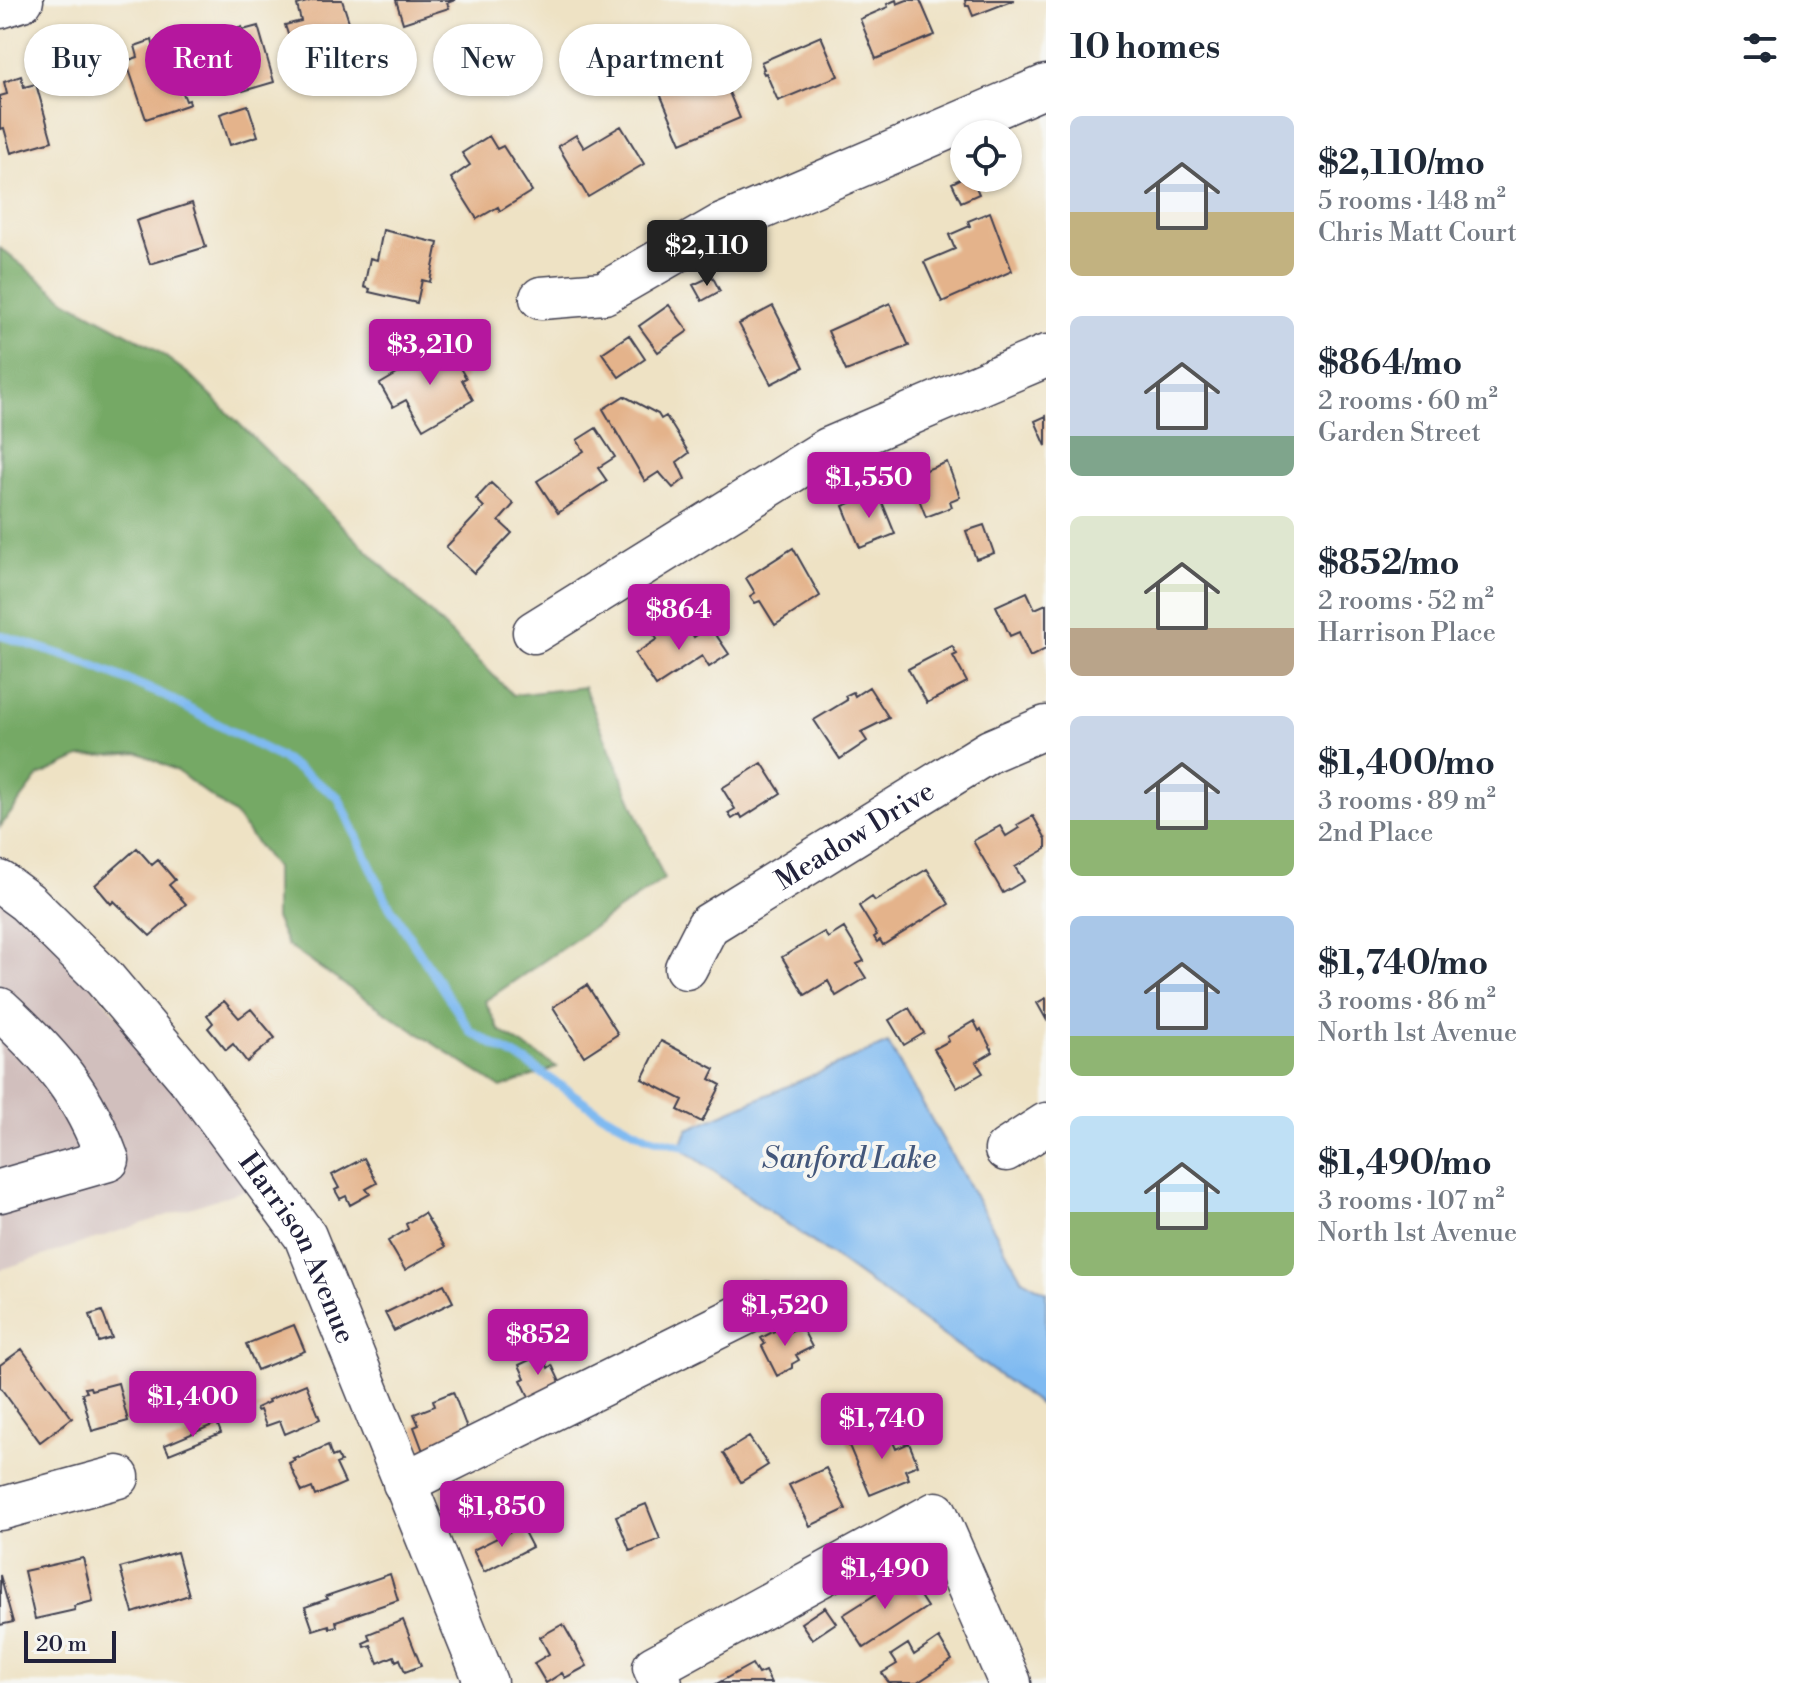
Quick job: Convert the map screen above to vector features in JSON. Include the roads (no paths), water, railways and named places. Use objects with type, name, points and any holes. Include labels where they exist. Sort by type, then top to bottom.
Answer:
[{"type":"street","points":[[0,7],[22,0]]},
{"type":"street","points":[[541,298],[604,293],[720,226],[1046,86]]},
{"type":"street","points":[[534,632],[828,449],[1046,356]]},
{"type":"street","name":"Meadow Drive","points":[[686,968],[708,925],[990,751],[1046,727]]},
{"type":"street","name":"Harrison Avenue","points":[[0,882],[27,902],[104,978],[191,1081],[305,1236],[486,1683]]},
{"type":"street","points":[[0,1009],[62,1071],[83,1103],[108,1160],[0,1191]]},
{"type":"street","points":[[1006,1150],[1046,1124]]},
{"type":"street","points":[[404,1483],[767,1303]]},
{"type":"street","points":[[0,1509],[118,1477]]},
{"type":"street","points":[[661,1683],[654,1667],[936,1513],[1010,1683]]},
{"type":"water","name":"Sanford Lake","points":[[888,1043],[1022,1279],[1046,1292],[1046,1409],[680,1147],[688,1129]]},
{"type":"waterway","points":[[0,635],[84,662],[161,694],[283,759],[338,797],[387,902],[471,1032],[526,1062],[599,1112],[647,1137],[690,1148]]}]
